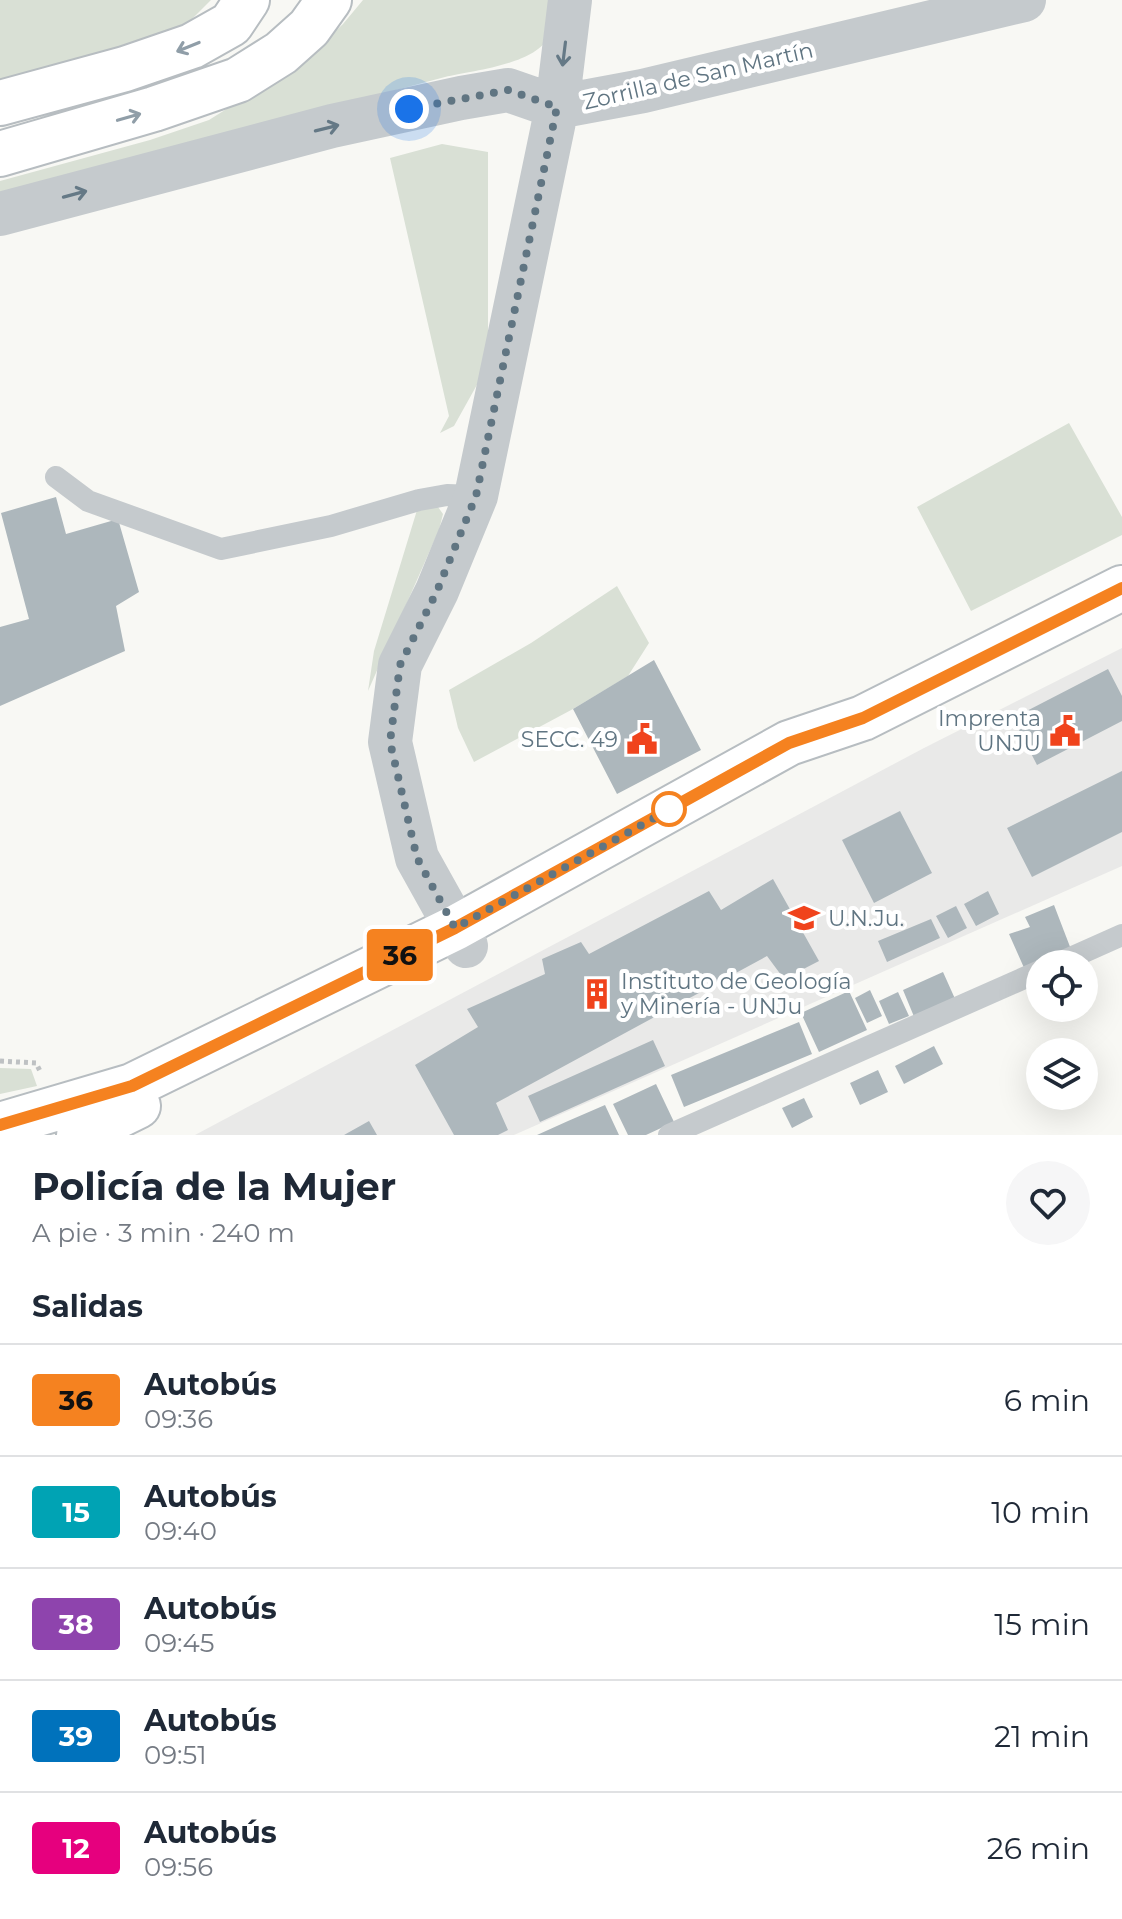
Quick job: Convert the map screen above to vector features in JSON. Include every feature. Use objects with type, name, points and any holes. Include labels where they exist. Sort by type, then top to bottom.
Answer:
[{"type":"street","points":[[0,103],[125,69],[192,46],[231,24],[247,0]]},
{"type":"street","points":[[461,937],[417,858],[390,742],[400,665],[437,591],[476,496],[557,107],[570,0]]},
{"type":"street","name":"Zorrilla de San Martín","points":[[0,214],[332,126],[461,98],[508,90],[557,107],[643,91],[1024,0]]},
{"type":"street","points":[[0,154],[154,109],[238,80],[281,53],[319,14]]},
{"type":"street","points":[[79,1135],[461,937],[789,743],[863,718],[1122,588]]},
{"type":"street","points":[[33,1135],[72,1119],[132,1086],[461,937]]},
{"type":"street","points":[[0,1125],[132,1086]]},
{"type":"lane","points":[[56,477],[88,501],[221,549],[331,526],[419,500],[447,495],[476,496]]},
{"type":"lane","points":[[1088,950],[1122,935]]},
{"type":"lane","points":[[669,1135],[1026,977]]},
{"type":"path","points":[[0,1061],[36,1063]]},
{"type":"shaded area","points":[[0,0],[211,0],[173,32],[0,80]]},
{"type":"shaded area","points":[[363,0],[557,0],[548,37],[531,54],[517,60],[0,195],[0,181],[150,140],[209,120],[306,59]]},
{"type":"shaded area","points":[[442,144],[488,152],[488,365],[454,426],[440,433],[449,416],[390,158]]},
{"type":"shaded area","points":[[1069,423],[1122,517],[1122,535],[971,611],[917,507]]},
{"type":"shaded area","points":[[421,497],[438,507],[443,514],[439,530],[368,691],[374,651]]},
{"type":"shaded area","points":[[617,586],[649,643],[628,676],[474,762],[458,728],[449,690],[531,643]]},
{"type":"shaded area","name":"U.N.Ju.","points":[[1122,648],[1122,866],[514,1135],[195,1135],[924,748]]},
{"type":"shaded area","points":[[0,1068],[31,1069],[37,1086],[0,1094]]},
{"type":"building","points":[[56,497],[66,534],[118,519],[139,592],[116,606],[125,651],[0,706],[0,627],[29,619],[1,513]]},
{"type":"building","points":[[654,660],[701,750],[617,794],[573,709]]},
{"type":"building","name":"Imprenta UNJU","points":[[1108,669],[1122,696],[1122,721],[1037,765],[1013,718]]},
{"type":"building","points":[[1122,771],[1122,832],[1032,877],[1007,828]]},
{"type":"building","points":[[900,811],[932,873],[874,903],[842,840]]},
{"type":"building","name":"Instituto de Geología y Minería - UNJu","points":[[773,879],[819,961],[784,979],[767,956],[496,1103],[508,1130],[498,1135],[454,1135],[415,1065],[478,1027],[467,1009],[545,974],[542,959],[581,942],[589,954],[709,891],[721,910]]},
{"type":"building","points":[[988,891],[999,914],[976,926],[964,904]]},
{"type":"building","points":[[1054,905],[1071,950],[1026,950],[1025,970],[1009,934],[1030,927],[1025,917]]},
{"type":"building","points":[[956,906],[967,928],[948,938],[936,916]]},
{"type":"building","points":[[931,919],[940,938],[887,962],[878,941]]},
{"type":"building","points":[[943,972],[956,1001],[915,1019],[903,990]]},
{"type":"building","points":[[870,990],[882,1016],[867,1023],[855,998]]},
{"type":"building","points":[[849,991],[867,1030],[819,1052],[801,1013]]},
{"type":"building","points":[[898,992],[909,1016],[889,1024],[879,1001]]},
{"type":"building","points":[[799,1022],[812,1054],[684,1107],[671,1075]]},
{"type":"building","points":[[653,1040],[665,1066],[540,1122],[528,1096]]},
{"type":"building","points":[[934,1046],[943,1064],[904,1084],[895,1066]]},
{"type":"building","points":[[878,1070],[888,1092],[860,1105],[850,1083]]},
{"type":"building","points":[[656,1084],[674,1122],[646,1135],[628,1135],[613,1104]]},
{"type":"building","points":[[804,1098],[813,1117],[792,1128],[782,1108]]},
{"type":"building","points":[[605,1105],[619,1135],[537,1135],[568,1121]]},
{"type":"building","points":[[369,1121],[377,1135],[344,1135]]},
{"type":"bus line","name":"36","points":[[0,1125],[132,1086],[455,928],[789,743],[863,718],[1122,588]]},
{"type":"place","name":"Imprenta UNJU","points":[[1065,731]]},
{"type":"place","name":"SECC. 49","points":[[642,739]]},
{"type":"place","name":"U.N.Ju.","points":[[804,918]]},
{"type":"place","name":"Instituto de Geología y Minería - UNJu","points":[[597,994]]},
{"type":"route","points":[[409,109],[508,90],[557,107],[476,496],[437,591],[400,665],[390,742],[417,858],[455,928],[678,805],[669,809]]}]
